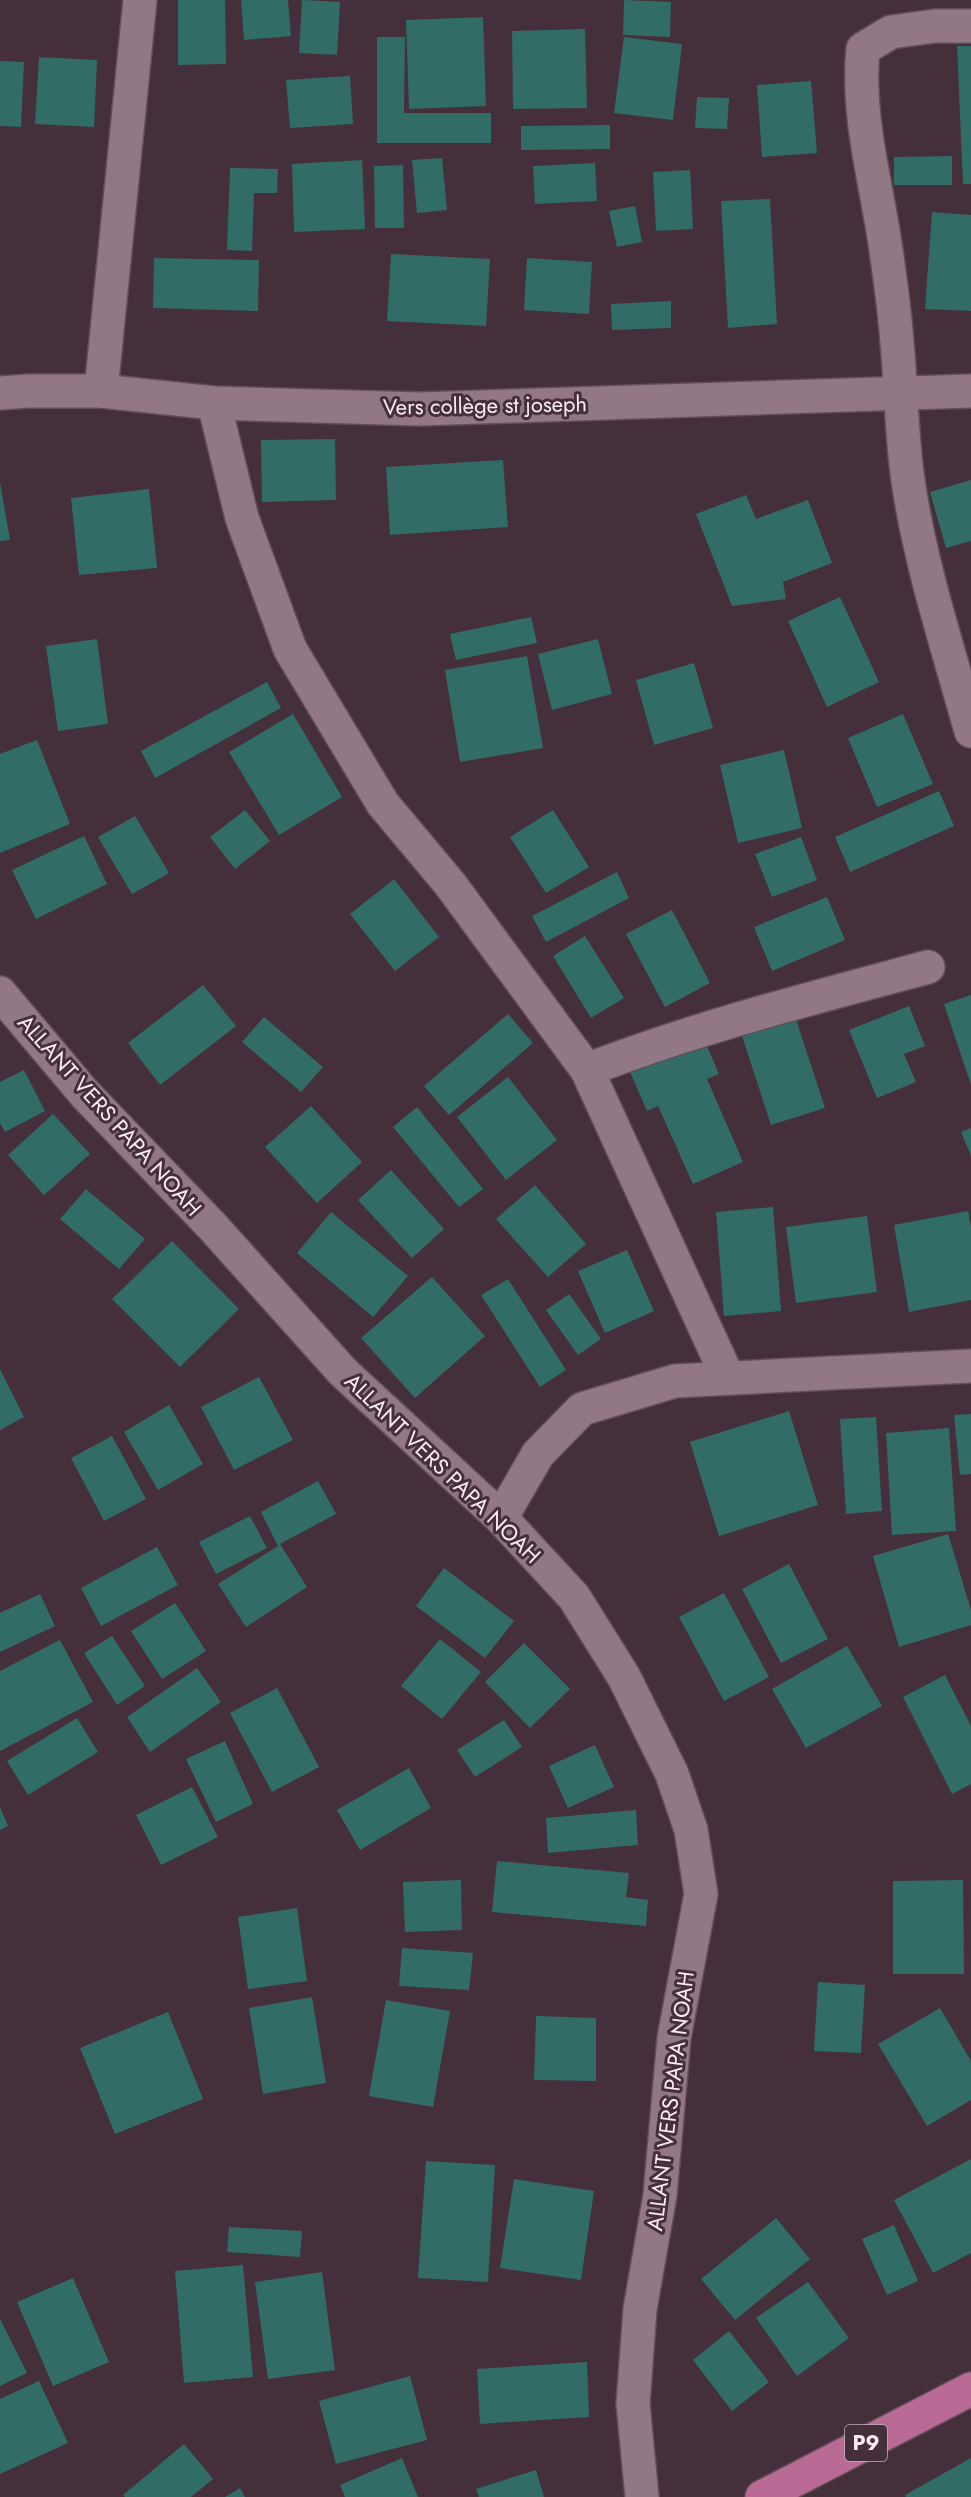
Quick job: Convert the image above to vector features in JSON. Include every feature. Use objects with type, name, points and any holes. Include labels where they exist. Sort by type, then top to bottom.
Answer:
[{"type":"main road","name":"P9","points":[[762,2497],[971,2389]]},
{"type":"street","points":[[101,391],[140,0]]},
{"type":"street","points":[[971,26],[934,26],[891,32],[863,49],[861,65],[864,122],[887,255],[910,492],[934,596],[971,731]]},
{"type":"street","name":"Vers collège st joseph","points":[[0,393],[101,391],[214,403],[420,409],[971,391]]},
{"type":"street","points":[[214,403],[242,518],[290,649],[382,804],[450,884],[587,1070],[728,1378]]},
{"type":"street","points":[[587,1070],[655,1043],[773,1008],[928,967]]},
{"type":"street","name":"ALLANT VERS PAPA NOAH","points":[[0,993],[86,1094],[212,1226],[343,1372],[501,1518],[574,1597],[624,1677],[672,1774],[692,1830],[701,1894],[674,2038],[660,2195],[640,2310],[633,2404],[642,2497]]},
{"type":"street","points":[[501,1518],[538,1454],[582,1409],[675,1381],[971,1366]]},
{"type":"building","points":[[178,0],[225,0],[226,64],[178,65]]},
{"type":"building","points":[[241,0],[288,0],[291,36],[244,40]]},
{"type":"building","points":[[302,0],[340,2],[337,55],[299,53]]},
{"type":"building","points":[[624,0],[671,2],[670,37],[623,35]]},
{"type":"building","points":[[483,17],[486,106],[409,109],[406,20]]},
{"type":"building","points":[[585,29],[587,108],[513,109],[512,31]]},
{"type":"building","points":[[377,37],[405,37],[404,113],[491,113],[491,143],[377,143]]},
{"type":"building","points":[[624,37],[682,44],[673,120],[614,113]]},
{"type":"building","points":[[957,46],[971,46],[971,184],[963,184]]},
{"type":"building","points":[[39,57],[97,60],[94,127],[35,124]]},
{"type":"building","points":[[0,61],[24,62],[21,127],[0,126]]},
{"type":"building","points":[[350,76],[353,124],[290,128],[286,80]]},
{"type":"building","points":[[811,81],[817,153],[762,157],[757,85]]},
{"type":"building","points":[[697,97],[729,98],[727,129],[695,128]]},
{"type":"building","points":[[610,125],[610,149],[521,150],[521,126]]},
{"type":"building","points":[[952,156],[952,185],[894,185],[894,157]]},
{"type":"building","points":[[442,158],[447,210],[417,213],[412,160]]},
{"type":"building","points":[[362,160],[365,229],[294,232],[292,164]]},
{"type":"building","points":[[595,163],[597,201],[535,204],[533,166]]},
{"type":"building","points":[[403,165],[404,228],[375,228],[374,166]]},
{"type":"building","points":[[230,168],[278,169],[277,193],[254,193],[252,251],[227,250]]},
{"type":"building","points":[[690,170],[693,229],[656,231],[653,172]]},
{"type":"building","points":[[770,199],[777,324],[728,328],[721,201]]},
{"type":"building","points":[[635,206],[642,242],[617,247],[609,211]]},
{"type":"building","points":[[932,212],[971,215],[971,311],[925,309]]},
{"type":"building","points":[[391,254],[490,259],[486,326],[387,321]]},
{"type":"building","points":[[154,258],[259,260],[258,311],[153,308]]},
{"type":"building","points":[[527,258],[592,262],[589,314],[524,310]]},
{"type":"building","points":[[671,301],[671,328],[612,330],[611,304]]},
{"type":"building","points":[[335,439],[336,500],[262,502],[261,440]]},
{"type":"building","points":[[503,460],[508,527],[390,535],[386,467]]},
{"type":"building","points":[[971,480],[971,541],[946,548],[930,492]]},
{"type":"building","points":[[0,482],[10,540],[0,541]]},
{"type":"building","points":[[149,489],[157,568],[79,575],[71,498]]},
{"type":"building","points":[[746,495],[756,519],[808,500],[832,563],[783,582],[786,599],[732,606],[696,514]]},
{"type":"building","points":[[840,597],[879,682],[827,707],[788,621]]},
{"type":"building","points":[[531,617],[537,643],[456,660],[450,634]]},
{"type":"building","points":[[97,639],[108,724],[58,731],[46,646]]},
{"type":"building","points":[[598,639],[612,694],[552,710],[538,654]]},
{"type":"building","points":[[527,656],[543,748],[460,762],[445,670]]},
{"type":"building","points":[[694,663],[713,728],[654,745],[636,680]]},
{"type":"building","points":[[267,682],[281,708],[155,778],[141,751]]},
{"type":"building","points":[[293,714],[342,797],[279,835],[229,752]]},
{"type":"building","points":[[903,714],[933,784],[877,807],[848,738]]},
{"type":"building","points":[[37,740],[70,824],[0,853],[0,754]]},
{"type":"building","points":[[784,750],[802,828],[738,843],[720,765]]},
{"type":"building","points":[[939,791],[954,826],[850,872],[835,837]]},
{"type":"building","points":[[245,810],[270,841],[235,869],[210,837]]},
{"type":"building","points":[[553,810],[589,867],[546,893],[510,837]]},
{"type":"building","points":[[135,816],[169,873],[132,894],[98,837]]},
{"type":"building","points":[[84,836],[107,884],[36,919],[12,870]]},
{"type":"building","points":[[801,837],[817,880],[772,897],[755,854]]},
{"type":"building","points":[[617,872],[629,898],[546,942],[532,916]]},
{"type":"building","points":[[394,879],[439,937],[395,971],[350,914]]},
{"type":"building","points":[[827,897],[845,940],[772,971],[754,927]]},
{"type":"building","points":[[672,910],[710,983],[665,1007],[626,934]]},
{"type":"building","points":[[585,936],[624,998],[591,1018],[553,956]]},
{"type":"building","points":[[203,985],[236,1026],[160,1085],[128,1043]]},
{"type":"building","points":[[971,995],[971,1085],[944,1004]]},
{"type":"building","points":[[909,1006],[925,1046],[904,1054],[916,1082],[877,1098],[849,1030]]},
{"type":"building","points":[[508,1014],[533,1043],[449,1115],[424,1086]]},
{"type":"building","points":[[264,1017],[323,1067],[301,1092],[242,1042]]},
{"type":"building","points":[[796,1019],[825,1108],[771,1125],[742,1036]]},
{"type":"building","points":[[701,1032],[719,1074],[707,1079],[743,1162],[693,1184],[658,1106],[647,1111],[627,1065]]},
{"type":"building","points":[[24,1070],[45,1111],[5,1132],[0,1123],[0,1082]]},
{"type":"building","points":[[508,1077],[557,1140],[506,1180],[457,1117]]},
{"type":"building","points":[[311,1106],[362,1162],[317,1203],[265,1147]]},
{"type":"building","points":[[417,1107],[483,1189],[459,1207],[393,1127]]},
{"type":"building","points":[[53,1114],[90,1154],[44,1195],[8,1155]]},
{"type":"building","points":[[971,1128],[971,1156],[961,1132]]},
{"type":"building","points":[[391,1170],[444,1229],[412,1258],[358,1200]]},
{"type":"building","points":[[535,1185],[586,1244],[548,1277],[496,1219]]},
{"type":"building","points":[[86,1189],[145,1239],[119,1269],[60,1219]]},
{"type":"building","points":[[773,1207],[781,1311],[724,1316],[716,1212]]},
{"type":"building","points":[[968,1211],[971,1227],[971,1300],[909,1312],[894,1225]]},
{"type":"building","points":[[331,1212],[408,1276],[373,1317],[297,1253]]},
{"type":"building","points":[[867,1216],[877,1292],[796,1303],[786,1227]]},
{"type":"building","points":[[172,1241],[239,1309],[180,1367],[112,1299]]},
{"type":"building","points":[[627,1250],[654,1311],[605,1333],[578,1271]]},
{"type":"building","points":[[432,1277],[485,1336],[415,1398],[361,1338]]},
{"type":"building","points":[[508,1279],[566,1370],[540,1387],[481,1295]]},
{"type":"building","points":[[569,1294],[601,1339],[578,1355],[546,1310]]},
{"type":"building","points":[[0,1369],[24,1417],[0,1430]]},
{"type":"building","points":[[259,1377],[293,1440],[234,1470],[201,1407]]},
{"type":"building","points":[[169,1405],[203,1464],[158,1490],[124,1432]]},
{"type":"building","points":[[789,1411],[818,1505],[719,1536],[690,1442]]},
{"type":"building","points":[[971,1414],[971,1474],[960,1475],[954,1415]]},
{"type":"building","points":[[876,1417],[882,1511],[846,1514],[840,1419]]},
{"type":"building","points":[[949,1428],[956,1531],[892,1535],[886,1433]]},
{"type":"building","points":[[112,1436],[146,1499],[104,1521],[71,1458]]},
{"type":"building","points":[[318,1481],[336,1514],[280,1544],[307,1587],[246,1627],[218,1584],[278,1546],[261,1512]]},
{"type":"building","points":[[250,1516],[267,1548],[216,1574],[199,1542]]},
{"type":"building","points":[[948,1534],[971,1610],[971,1625],[899,1647],[873,1556]]},
{"type":"building","points":[[157,1547],[178,1585],[101,1626],[81,1588]]},
{"type":"building","points":[[789,1564],[828,1639],[781,1663],[742,1589]]},
{"type":"building","points":[[444,1568],[514,1621],[485,1658],[416,1606]]},
{"type":"building","points":[[724,1593],[769,1677],[724,1701],[679,1617]]},
{"type":"building","points":[[40,1594],[55,1626],[0,1652],[0,1613]]},
{"type":"building","points":[[175,1603],[206,1651],[162,1679],[131,1631]]},
{"type":"building","points":[[112,1636],[145,1686],[117,1705],[84,1653]]},
{"type":"building","points":[[440,1639],[481,1672],[442,1719],[401,1686]]},
{"type":"building","points":[[60,1640],[93,1702],[0,1751],[0,1671]]},
{"type":"building","points":[[524,1643],[570,1689],[530,1728],[485,1682]]},
{"type":"building","points":[[847,1646],[882,1706],[806,1748],[772,1689]]},
{"type":"building","points":[[197,1668],[221,1702],[150,1752],[127,1717]]},
{"type":"building","points":[[945,1675],[971,1726],[971,1784],[952,1794],[903,1697]]},
{"type":"building","points":[[277,1688],[319,1767],[272,1792],[230,1713]]},
{"type":"building","points":[[77,1718],[98,1752],[28,1795],[7,1761]]},
{"type":"building","points":[[504,1720],[522,1747],[475,1777],[457,1750]]},
{"type":"building","points":[[225,1741],[253,1804],[216,1822],[186,1759]]},
{"type":"building","points":[[595,1745],[614,1787],[568,1808],[549,1766]]},
{"type":"building","points":[[409,1768],[431,1808],[360,1850],[337,1810]]},
{"type":"building","points":[[192,1787],[218,1837],[161,1865],[136,1815]]},
{"type":"building","points":[[0,1807],[8,1826],[0,1830]]},
{"type":"building","points":[[636,1810],[638,1845],[548,1853],[546,1818]]},
{"type":"building","points":[[497,1861],[629,1873],[626,1897],[648,1900],[646,1926],[492,1912]]},
{"type":"building","points":[[461,1880],[462,1930],[405,1932],[403,1882]]},
{"type":"building","points":[[963,1880],[964,1974],[893,1974],[893,1881]]},
{"type":"building","points":[[297,1908],[307,1981],[248,1989],[238,1917]]},
{"type":"building","points":[[402,1948],[473,1953],[469,1990],[399,1986]]},
{"type":"building","points":[[818,1982],[865,1985],[861,2053],[814,2051]]},
{"type":"building","points":[[312,1997],[326,2083],[263,2094],[249,2008]]},
{"type":"building","points":[[386,2000],[450,2011],[433,2107],[369,2096]]},
{"type":"building","points":[[940,2008],[971,2061],[971,2100],[927,2126],[878,2044]]},
{"type":"building","points":[[168,2012],[203,2099],[115,2134],[80,2048]]},
{"type":"building","points":[[536,2016],[596,2018],[596,2081],[534,2080]]},
{"type":"building","points":[[971,2159],[971,2253],[933,2273],[894,2200]]},
{"type":"building","points":[[426,2161],[495,2165],[488,2282],[418,2278]]},
{"type":"building","points":[[514,2179],[594,2191],[581,2280],[500,2268]]},
{"type":"building","points":[[776,2218],[810,2259],[735,2320],[701,2279]]},
{"type":"building","points":[[894,2225],[918,2281],[887,2295],[862,2239]]},
{"type":"building","points":[[229,2227],[302,2231],[300,2257],[227,2252]]},
{"type":"building","points":[[243,2265],[253,2377],[184,2383],[175,2271]]},
{"type":"building","points":[[322,2272],[335,2370],[268,2379],[255,2282]]},
{"type":"building","points":[[73,2278],[109,2362],[53,2386],[17,2302]]},
{"type":"building","points":[[808,2282],[849,2338],[797,2376],[756,2318]]},
{"type":"building","points":[[0,2319],[27,2373],[0,2386]]},
{"type":"building","points":[[729,2331],[769,2382],[732,2411],[693,2360]]},
{"type":"building","points":[[587,2362],[589,2417],[480,2424],[477,2369]]},
{"type":"building","points":[[410,2376],[427,2440],[336,2464],[319,2401]]},
{"type":"building","points":[[39,2381],[68,2443],[0,2474],[0,2399]]},
{"type":"building","points":[[184,2444],[213,2479],[191,2497],[125,2497],[123,2495]]},
{"type":"building","points":[[402,2458],[418,2497],[345,2497],[340,2485]]},
{"type":"building","points":[[971,2458],[971,2497],[906,2497],[905,2495]]},
{"type":"building","points":[[536,2470],[544,2497],[479,2497],[476,2489]]},
{"type":"building","points":[[240,2488],[245,2497],[225,2497]]}]
